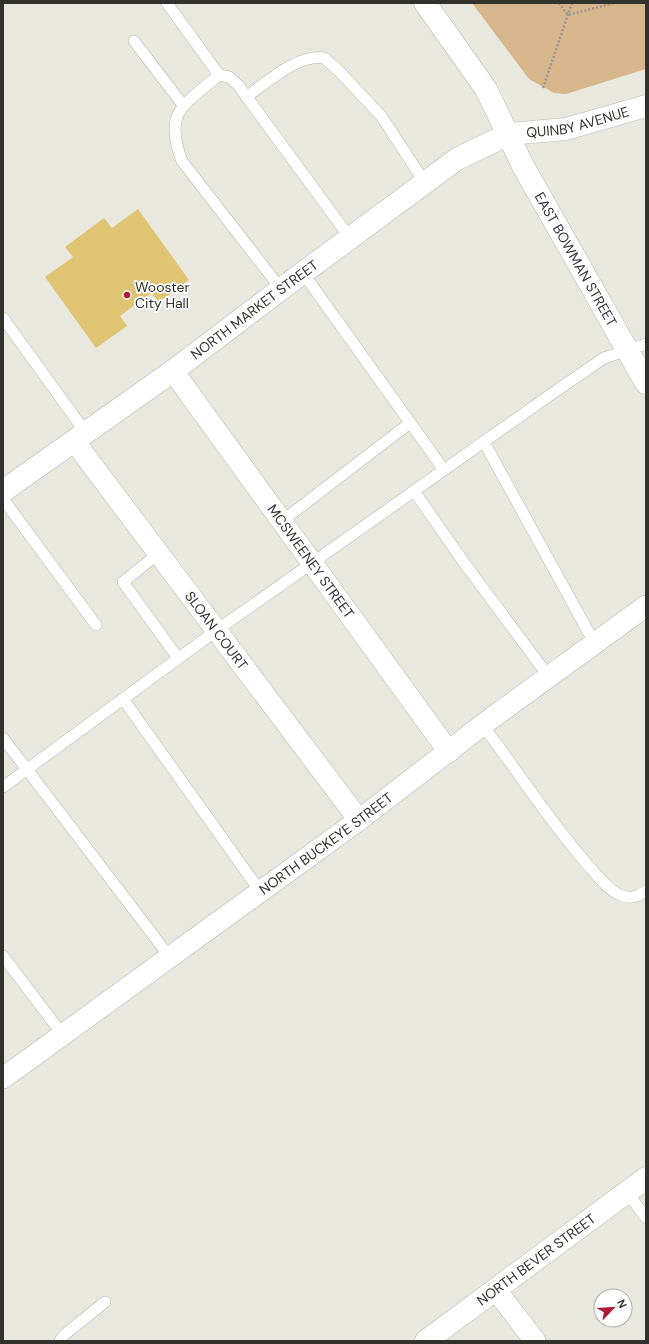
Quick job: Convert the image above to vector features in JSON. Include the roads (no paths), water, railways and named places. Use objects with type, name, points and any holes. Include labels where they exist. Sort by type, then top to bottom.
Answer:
[{"type":"main road","name":"EAST BOWMAN STREET","points":[[425,3],[486,89],[509,134],[523,166],[637,346],[646,383]]},
{"type":"main road","name":"QUINBY AVENUE","points":[[509,134],[566,129],[646,106]]},
{"type":"main road","name":"NORTH MARKET STREET","points":[[3,492],[173,371],[457,159],[509,134]]},
{"type":"main road","name":"NORTH BEVER STREET","points":[[426,1341],[646,1178]]},
{"type":"street","name":"MCSWEENEY STREET","points":[[173,371],[449,752]]},
{"type":"street","name":"SLOAN COURT","points":[[80,437],[159,554],[360,820]]},
{"type":"street","name":"NORTH BUCKEYE STREET","points":[[3,1078],[169,956],[360,820],[483,726],[646,606]]},
{"type":"street","points":[[496,1290],[535,1341]]},
{"type":"lane","points":[[167,3],[219,75],[229,77],[246,97],[350,238]]},
{"type":"lane","points":[[134,41],[183,105]]},
{"type":"lane","points":[[246,97],[294,64],[306,58],[315,56],[324,58],[338,70],[382,117],[425,183]]},
{"type":"lane","points":[[219,75],[183,105],[174,123],[175,142],[182,161],[281,289]]},
{"type":"lane","points":[[303,274],[444,470]]},
{"type":"lane","points":[[3,318],[80,437]]},
{"type":"lane","points":[[3,787],[217,630],[604,358],[637,346]]},
{"type":"lane","points":[[282,521],[410,423]]},
{"type":"lane","points":[[484,442],[595,644]]},
{"type":"lane","points":[[414,491],[465,564],[549,677]]},
{"type":"lane","points":[[3,499],[96,625]]},
{"type":"lane","points":[[159,554],[123,582],[178,658]]},
{"type":"lane","points":[[123,698],[260,891]]},
{"type":"lane","points":[[483,726],[510,761],[548,816],[595,873],[621,896],[629,898],[646,891]]},
{"type":"lane","points":[[3,738],[169,956]]},
{"type":"lane","points":[[3,956],[62,1034]]},
{"type":"lane","points":[[627,1192],[646,1218]]},
{"type":"lane","points":[[60,1341],[64,1335],[105,1302]]},
{"type":"place","name":"Wooster City Hall","points":[[127,295]]}]
